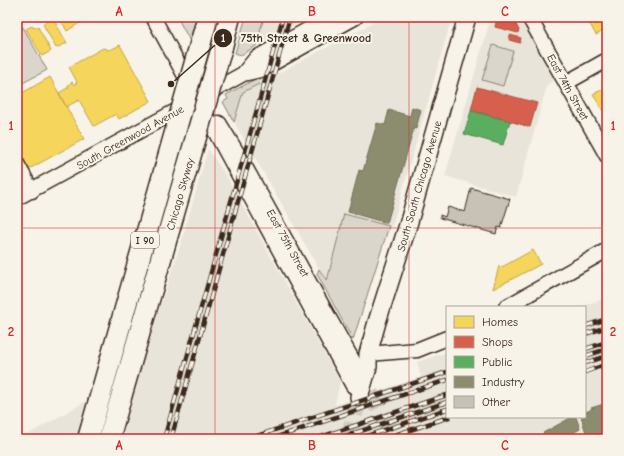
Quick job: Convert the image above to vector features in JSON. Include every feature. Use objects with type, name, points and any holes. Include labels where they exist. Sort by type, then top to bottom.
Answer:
[{"type":"highway","name":"Chicago Skyway","points":[[88,439],[208,17]]},
{"type":"highway","name":"Chicago Skyway","points":[[109,439],[230,17]]},
{"type":"main road","name":"South South Chicago Avenue","points":[[359,388],[359,364],[368,354],[408,225],[468,17]]},
{"type":"street","name":"East 75th Street","points":[[153,17],[198,99],[212,111],[239,156],[359,388]]},
{"type":"street","name":"South Greenwood Avenue","points":[[243,74],[256,58],[331,17]]},
{"type":"street","name":"South Greenwood Avenue","points":[[17,198],[243,74],[261,70],[356,17]]},
{"type":"street","name":"East 74th Street","points":[[529,17],[607,156]]},
{"type":"street","points":[[566,83],[607,60]]},
{"type":"street","points":[[17,164],[32,190]]},
{"type":"street","points":[[508,306],[607,250]]},
{"type":"street","points":[[368,354],[417,350],[446,338]]},
{"type":"shaded area","points":[[177,17],[196,17],[190,41]]},
{"type":"shaded area","points":[[246,17],[264,17],[256,46],[241,55],[235,53]]},
{"type":"shaded area","points":[[264,17],[308,17],[256,46]]},
{"type":"shaded area","points":[[384,17],[452,17],[392,227],[344,214],[327,282],[234,122],[243,92]]},
{"type":"shaded area","points":[[491,17],[521,17],[555,79],[547,85],[516,197],[445,176]]},
{"type":"shaded area","points":[[23,27],[47,70],[17,86],[17,31]]},
{"type":"shaded area","points":[[493,45],[513,51],[503,86],[482,80]]},
{"type":"shaded area","points":[[261,76],[259,84],[243,92],[234,122],[223,102],[228,99],[226,95]]},
{"type":"shaded area","points":[[208,149],[227,177],[340,382],[335,405],[421,377],[417,362],[446,352],[446,418],[586,418],[586,306],[582,306],[607,298],[607,439],[29,439],[27,435],[139,371],[181,243]]},
{"type":"shaded area","points":[[344,214],[389,226],[353,340],[317,274],[319,269],[327,281]]},
{"type":"building: Homes","points":[[52,17],[67,43],[56,48],[43,24],[46,21],[44,18]]},
{"type":"building: Homes","points":[[67,17],[89,17],[67,31],[61,20]]},
{"type":"building: Homes","points":[[586,17],[598,17],[605,30],[596,35]]},
{"type":"building: Homes","points":[[599,17],[607,17],[606,28]]},
{"type":"building: Homes","points":[[32,26],[34,28],[38,27],[51,51],[42,56],[26,29]]},
{"type":"building: Homes","points":[[120,45],[151,101],[119,119],[116,114],[94,126],[79,100],[66,107],[59,93],[69,87],[68,85],[72,82],[74,85],[77,82],[69,67],[103,48],[110,50]]},
{"type":"building: Homes","points":[[50,77],[84,139],[29,169],[17,147],[17,96]]},
{"type":"building: Homes","points":[[604,89],[607,94],[606,116],[593,94]]},
{"type":"building: Homes","points":[[533,250],[541,264],[493,289],[499,266],[502,267]]},
{"type":"building: Shops","points":[[497,17],[512,17],[519,30],[518,33],[495,27]]},
{"type":"building: Shops","points":[[510,35],[521,38],[520,43],[509,40]]},
{"type":"building: Shops","points":[[477,87],[537,103],[530,127],[471,110]]},
{"type":"building: Public","points":[[471,111],[510,121],[503,145],[464,134]]},
{"type":"building: Industry","points":[[412,107],[421,110],[416,129],[414,128],[387,223],[348,212],[359,170],[363,171],[377,123],[385,125],[389,110],[410,116]]},
{"type":"building: Industry","points":[[607,403],[607,439],[588,439],[581,418],[586,418],[586,412],[591,410],[591,408]]},
{"type":"building: Industry","points":[[570,418],[576,418],[580,429],[573,433],[575,434],[572,436],[574,439],[538,439],[544,436],[543,433]]},
{"type":"building: Other","points":[[471,188],[510,199],[501,228],[498,227],[496,234],[440,218],[440,215],[445,217],[448,207],[465,212]]},
{"type":"tunnel","points":[[370,393],[395,439]]},
{"type":"tunnel","points":[[348,439],[359,397]]},
{"type":"railway","points":[[164,439],[283,17]]},
{"type":"railway","points":[[171,439],[290,17]]},
{"type":"railway","points":[[586,326],[607,319]]},
{"type":"railway","points":[[586,334],[607,327]]},
{"type":"railway","points":[[586,349],[607,342]]},
{"type":"railway","points":[[586,356],[607,349]]},
{"type":"railway","points":[[586,363],[607,356]]},
{"type":"railway","points":[[586,372],[607,364]]},
{"type":"railway","points":[[248,439],[446,372]]},
{"type":"railway","points":[[271,439],[446,380]]},
{"type":"railway","points":[[315,439],[446,395]]},
{"type":"railway","points":[[337,439],[446,402]]},
{"type":"railway","points":[[358,439],[446,409]]},
{"type":"railway","points":[[383,439],[446,418]]},
{"type":"place","name":"75th Street & Greenwood","points":[[171,84]]}]
